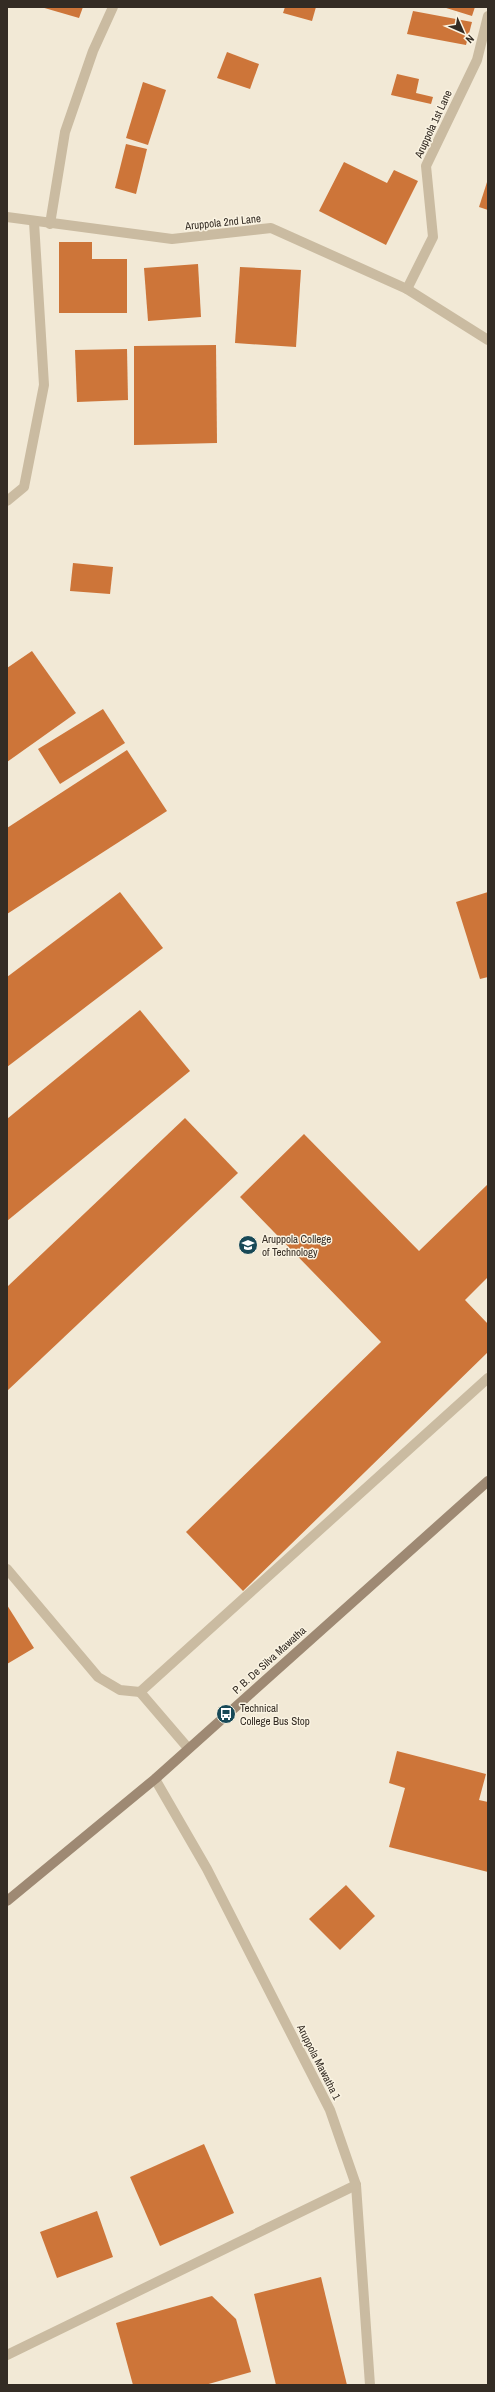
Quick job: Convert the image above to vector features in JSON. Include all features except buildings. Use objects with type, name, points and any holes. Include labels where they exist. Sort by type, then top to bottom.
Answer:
[{"type":"street","points":[[50,224],[65,132],[93,52],[113,7]]},
{"type":"street","name":"Aruppola 1st Lane","points":[[407,289],[433,237],[426,166],[477,60],[488,16]]},
{"type":"street","name":"Aruppola 2nd Lane","points":[[7,217],[34,222],[172,239],[271,228],[407,289],[488,340]]},
{"type":"street","points":[[7,501],[24,487],[44,385],[34,222]]},
{"type":"street","points":[[140,1692],[488,1378]]},
{"type":"street","name":"P. B. De Silva Mawatha","points":[[7,1901],[155,1778],[488,1481]]},
{"type":"street","points":[[7,1569],[98,1677],[120,1690],[140,1692],[188,1748]]},
{"type":"street","name":"Aruppola Mawatha 1","points":[[155,1778],[207,1869],[330,2110],[356,2185],[370,2385]]},
{"type":"street","points":[[7,2355],[356,2185]]},
{"type":"place","name":"Aruppola College of Technology","points":[[248,1245]]},
{"type":"place","name":"Technical College Bus Stop","points":[[226,1714]]}]
